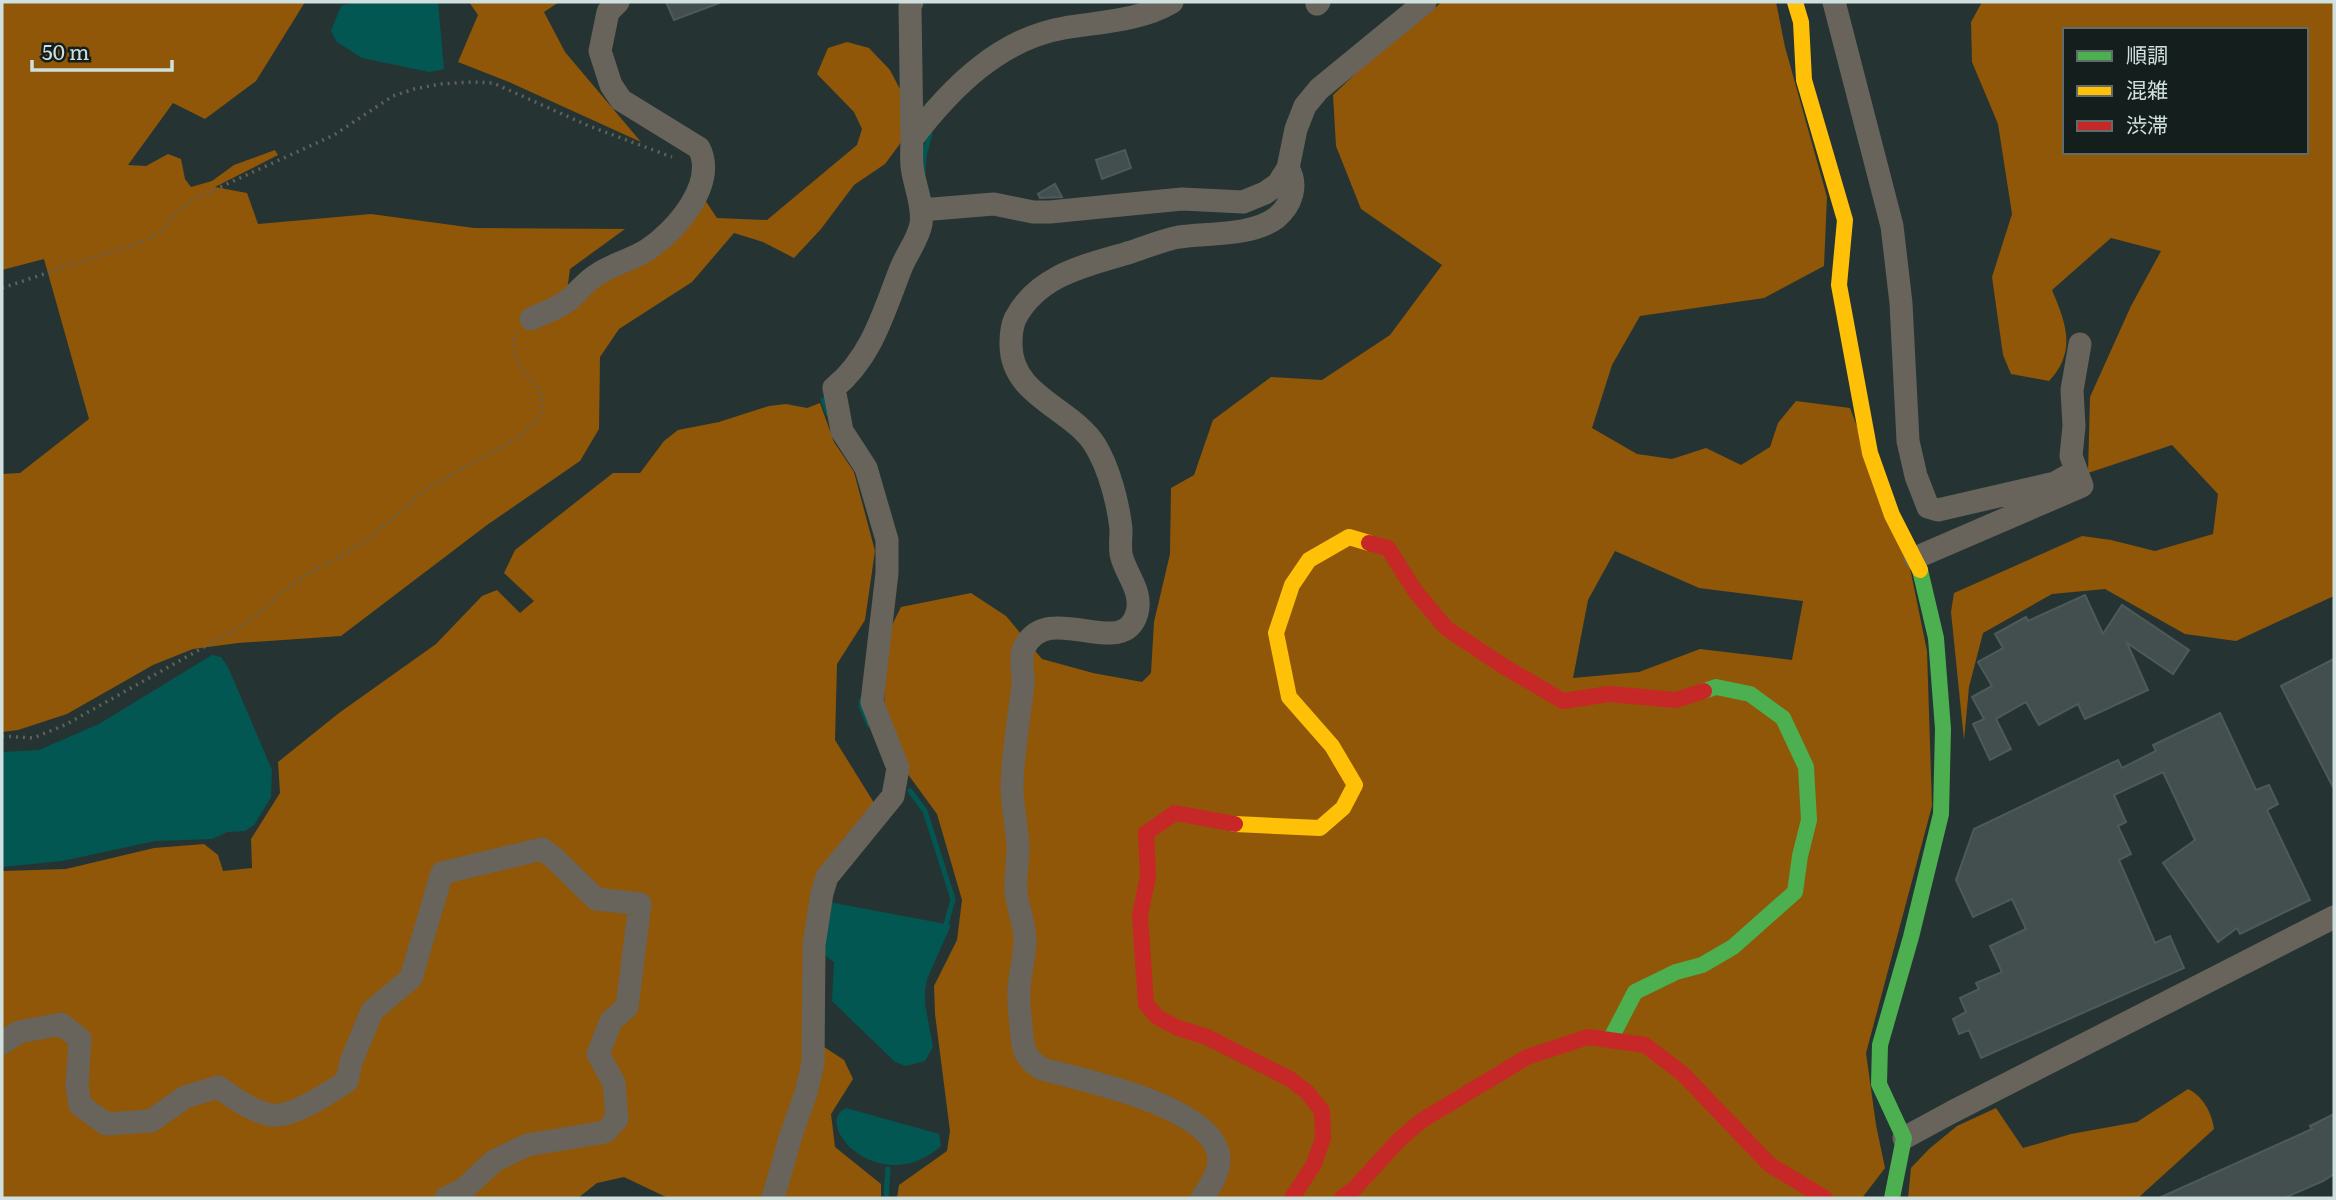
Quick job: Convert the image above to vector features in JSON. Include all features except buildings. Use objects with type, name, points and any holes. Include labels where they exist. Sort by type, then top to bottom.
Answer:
[{"type":"street","points":[[531,319],[567,301],[596,275],[646,250],[665,234],[701,189],[704,158],[699,148],[621,100],[611,85],[600,51],[608,12],[618,2]]},
{"type":"street","points":[[773,1198],[813,1063],[814,945],[822,893],[827,877],[893,796],[897,777],[898,768],[872,702],[887,573],[887,540],[866,468],[842,431],[834,388],[851,371],[881,324],[902,265],[913,246],[927,210],[912,165],[912,2]]},
{"type":"street","points":[[912,139],[964,80],[1000,51],[1041,32],[1144,15],[1172,2]]},
{"type":"street","points":[[927,210],[994,204],[1033,212],[1050,212],[1182,199],[1243,202],[1265,193],[1278,184],[1288,168],[1296,129],[1305,106],[1319,89],[1425,2]]},
{"type":"street","points":[[1795,2],[1801,22],[1804,80],[1844,220],[1839,285],[1870,453],[1892,515],[1919,565],[1936,638],[1943,729],[1941,814],[1911,937],[1880,1045],[1879,1084],[1905,1138],[1892,1198]]},
{"type":"street","points":[[1834,2],[1892,226],[1900,291],[1908,441],[1928,508],[1938,510],[2055,483],[2076,471]]},
{"type":"street","points":[[1202,1198],[1218,1169],[1219,1156],[1216,1144],[1207,1133],[1166,1106],[1042,1069],[1032,1062],[1024,1051],[1019,991],[1025,932],[1016,894],[1017,832],[1012,782],[1024,674],[1024,648],[1031,639],[1050,629],[1073,628],[1115,634],[1132,625],[1139,606],[1138,595],[1122,557],[1121,527],[1116,503],[1097,448],[1088,436],[1033,392],[1018,374],[1011,350],[1011,335],[1014,321],[1034,293],[1067,272],[1177,237],[1222,234],[1258,226],[1276,218],[1289,203],[1293,192],[1293,177],[1288,168]]},
{"type":"street","points":[[1915,558],[2082,486],[2071,456],[2074,426],[2072,390],[2080,344]]},
{"type":"street","points":[[1292,1198],[1314,1164],[1323,1138],[1322,1111],[1307,1092],[1290,1079],[1207,1037],[1157,1017],[1146,1004],[1140,915],[1148,876],[1146,833],[1175,813],[1232,824],[1320,828],[1343,808],[1355,785],[1332,746],[1289,697],[1276,633],[1292,585],[1309,560],[1349,537],[1388,548],[1415,591],[1446,628],[1563,701],[1609,694],[1676,700],[1716,687],[1750,694],[1783,718],[1806,767],[1809,820],[1795,892],[1734,947],[1702,965],[1676,972],[1635,992],[1610,1040]]},
{"type":"street","points":[[2,1043],[19,1032],[61,1024],[80,1039],[76,1086],[80,1105],[106,1124],[151,1121],[185,1097],[218,1087],[247,1106],[274,1115],[309,1105],[347,1081],[351,1062],[372,1011],[411,978],[442,873],[542,849],[555,858],[596,899],[640,904],[627,1007],[611,1021],[598,1054],[614,1083],[617,1119],[606,1132],[527,1144],[494,1161],[464,1189],[446,1198]]},
{"type":"street","points":[[1905,1138],[2334,917]]},
{"type":"street","points":[[1342,1198],[1421,1121],[1527,1057],[1588,1037],[1645,1045],[1682,1074],[1770,1165],[1825,1198]]},
{"type":"path","points":[[2,288],[149,239],[164,229],[171,217],[194,199],[334,135],[393,96],[414,89],[471,82],[493,83],[647,149],[693,162],[704,158]]},
{"type":"path","points":[[2,736],[33,737],[65,725],[247,623],[285,589],[365,542],[425,490],[527,429],[537,421],[543,408],[540,390],[521,369],[515,354],[514,338],[520,327],[531,319]]},
{"type":"shaded area","points":[[2,2],[305,2],[256,81],[205,119],[173,103],[128,165],[146,166],[168,154],[181,159],[185,179],[191,187],[212,181],[234,165],[275,150],[278,155],[215,187],[247,193],[258,224],[371,214],[474,228],[625,229],[570,269],[567,291],[705,200],[717,218],[767,220],[857,145],[862,129],[854,112],[817,74],[828,48],[847,42],[869,48],[890,70],[902,93],[902,141],[885,164],[854,185],[821,229],[794,258],[763,242],[734,233],[692,282],[619,329],[600,357],[599,429],[580,461],[487,525],[341,636],[193,649],[153,665],[67,714],[18,730],[2,732],[2,474],[20,473],[89,419],[44,259],[2,270]]},
{"type":"shaded area","points":[[469,2],[559,2],[544,12],[565,52],[641,142],[509,82],[458,62],[478,15]]},
{"type":"shaded area","points":[[1442,2],[1776,2],[1785,47],[1827,197],[1824,266],[1764,298],[1640,316],[1612,365],[1592,428],[1637,454],[1672,459],[1706,448],[1741,465],[1770,447],[1778,423],[1796,401],[1850,408],[1909,563],[1927,651],[1932,806],[1866,1053],[1885,1168],[1862,1198],[897,1198],[899,1185],[947,1151],[950,1131],[934,986],[957,940],[962,900],[937,814],[907,773],[884,709],[889,631],[901,607],[971,593],[1006,616],[1042,659],[1093,673],[1142,682],[1151,673],[1154,622],[1170,554],[1171,488],[1194,475],[1213,420],[1271,377],[1322,380],[1390,335],[1442,265],[1361,209],[1336,146],[1333,95],[1368,62]],"holes":[[[1615,551],[1699,588],[1803,601],[1792,660],[1700,649],[1639,672],[1573,678],[1588,600]]]},
{"type":"shaded area","points":[[1982,2],[2334,2],[2334,596],[2236,641],[2185,634],[2105,589],[2052,594],[1983,633],[1969,687],[1964,740],[1951,612],[1954,593],[2082,536],[2155,551],[2213,534],[2218,494],[2172,445],[2088,473],[2090,397],[2131,306],[2161,251],[2111,238],[2052,290],[2065,326],[2066,337],[2066,348],[2058,370],[2049,381],[2011,374],[2003,355],[1992,277],[2012,214],[1998,124],[1972,62],[1971,22]]},
{"type":"shaded area","points":[[820,403],[834,442],[854,472],[875,551],[865,620],[837,664],[835,740],[876,806],[822,874],[809,1037],[844,1060],[853,1079],[831,1114],[835,1147],[881,1184],[881,1198],[668,1198],[624,1177],[597,1183],[578,1198],[2,1198],[2,871],[66,869],[154,848],[204,844],[218,855],[223,871],[252,868],[251,839],[280,793],[278,762],[339,713],[436,644],[482,596],[497,590],[520,613],[534,601],[504,573],[515,550],[613,473],[640,473],[664,441],[678,430],[719,422],[769,406],[786,404],[807,408]]},
{"type":"shaded area","points":[[2188,1089],[2206,1106],[2214,1129],[2138,1198],[1908,1198],[1911,1168],[1929,1149],[1957,1126],[1996,1108],[2023,1148],[2071,1134],[2137,1122]]},
{"type":"water","points":[[355,2],[438,2],[444,69],[429,72],[362,58],[337,42],[331,31],[341,6]]},
{"type":"water","points":[[212,655],[221,657],[228,667],[272,770],[271,797],[254,825],[245,831],[227,832],[212,839],[155,841],[62,861],[2,867],[2,752],[39,750],[99,724]]},
{"type":"water","points":[[829,902],[951,925],[927,979],[925,1004],[933,1047],[925,1061],[906,1066],[895,1062],[832,1001],[834,962],[823,954]]},
{"type":"water","points":[[846,1108],[939,1134],[941,1146],[918,1161],[896,1165],[875,1162],[858,1153],[845,1141],[838,1128],[838,1116]]},
{"type":"waterway","points":[[923,172],[930,134]]},
{"type":"waterway","points":[[828,414],[823,400],[829,397]]},
{"type":"waterway","points":[[862,699],[861,706],[869,725]]},
{"type":"waterway","points":[[910,791],[925,811],[953,899],[945,928]]},
{"type":"waterway","points":[[886,1198],[888,1169]]},
{"type":"traffic: fast","points":[[1892,1198],[1904,1138],[1879,1084],[1880,1045],[1911,937],[1941,814],[1943,729],[1936,638],[1920,570]]},
{"type":"traffic: fast","points":[[1610,1040],[1635,992],[1676,972],[1702,965],[1733,947],[1795,892],[1809,820],[1806,767],[1783,718],[1750,694],[1716,687],[1704,691]]},
{"type":"traffic: slow","points":[[1795,2],[1801,22],[1804,80],[1845,220],[1839,285],[1870,453],[1892,515],[1920,570]]},
{"type":"traffic: slow","points":[[1235,824],[1320,828],[1343,808],[1355,785],[1332,746],[1289,697],[1276,633],[1292,585],[1309,560],[1349,537],[1369,543]]},
{"type":"traffic: jam","points":[[1369,543],[1388,548],[1415,591],[1446,628],[1563,701],[1609,694],[1676,700],[1704,691]]},
{"type":"traffic: jam","points":[[1235,824],[1175,813],[1146,833],[1148,876],[1140,915],[1146,1004],[1157,1017],[1178,1028],[1207,1037],[1290,1079],[1307,1092],[1322,1111],[1323,1138],[1314,1164],[1292,1198]]},
{"type":"traffic: jam","points":[[1342,1198],[1421,1121],[1527,1057],[1588,1037],[1645,1045],[1683,1074],[1770,1165],[1825,1198]]}]
